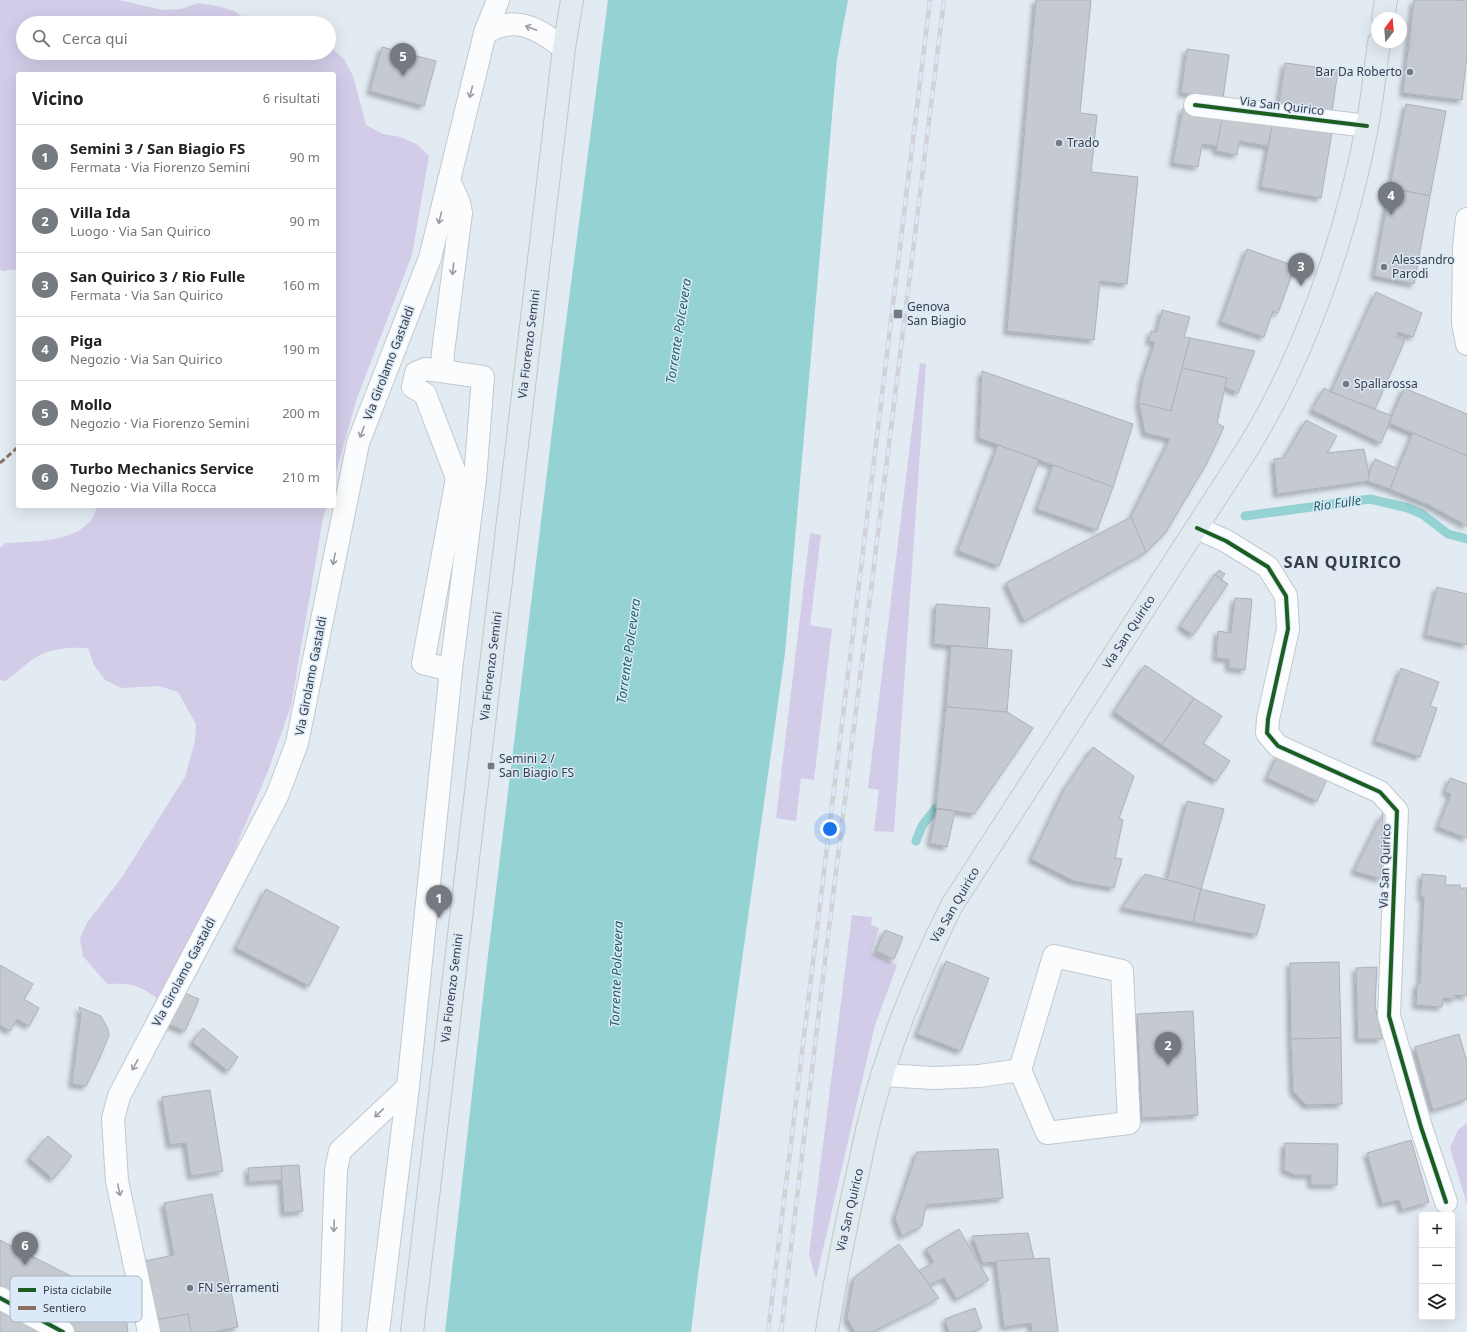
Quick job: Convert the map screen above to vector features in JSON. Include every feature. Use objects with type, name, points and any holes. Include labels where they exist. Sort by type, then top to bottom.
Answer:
[{"type":"main road","name":"Via Fiorenzo Semini","points":[[412,1332],[564,48],[572,0]]},
{"type":"main road","points":[[1384,12],[1386,0]]},
{"type":"main road","name":"Via San Quirico","points":[[827,1332],[840,1254],[870,1118],[882,1076],[915,985],[933,943],[952,905],[1197,528],[1273,405],[1309,324],[1339,240],[1367,126],[1378,48]]},
{"type":"street","name":"Via Girolamo Gastaldi","points":[[137,1276],[117,1181],[113,1119],[119,1096],[277,796],[297,742],[358,444],[430,258],[485,33],[498,0]]},
{"type":"street","points":[[485,33],[505,24],[523,25],[542,32],[564,48]]},
{"type":"street","name":"Via San Quirico","points":[[1195,106],[1367,126]]},
{"type":"street","points":[[442,371],[443,352],[461,213],[459,203],[449,180]]},
{"type":"street","points":[[1467,219],[1464,248],[1463,323],[1467,344]]},
{"type":"street","points":[[378,1332],[408,1087],[451,670],[476,479],[483,377],[426,369],[416,373],[413,387],[425,394],[457,478],[423,663],[451,670]]},
{"type":"street","name":"Via San Quirico","points":[[1197,528],[1226,541],[1268,567],[1286,596],[1288,629],[1268,719],[1267,733],[1278,746],[1380,792],[1397,812],[1389,1016],[1446,1202]]},
{"type":"street","points":[[1054,956],[1122,971],[1129,1123],[1048,1133],[1020,1070],[1054,956]]},
{"type":"street","points":[[882,1076],[934,1078],[979,1076],[1020,1070]]},
{"type":"street","points":[[330,1332],[336,1170],[340,1150],[408,1087]]},
{"type":"street","points":[[0,1298],[10,1303]]},
{"type":"street","name":"Via Girolamo Gastaldi","points":[[142,1299],[149,1332]]},
{"type":"street","points":[[44,1322],[63,1332]]},
{"type":"shaded area","points":[[0,0],[119,0],[163,10],[181,9],[198,3],[218,6],[234,11],[242,16],[16,16],[16,60],[336,60],[336,52],[344,59],[353,76],[366,125],[383,134],[401,137],[418,145],[429,156],[412,255],[357,398],[336,473],[336,72],[16,72],[16,269],[2,271],[0,269]]},
{"type":"shaded area","points":[[920,363],[926,364],[894,832],[874,831],[879,790],[868,788]]},
{"type":"shaded area","points":[[97,508],[326,508],[323,518],[291,706],[268,771],[226,870],[200,925],[158,999],[139,987],[128,984],[107,984],[83,956],[80,938],[87,923],[122,877],[185,777],[195,741],[196,724],[178,692],[159,686],[121,688],[105,680],[94,665],[88,648],[66,648],[46,652],[33,659],[5,681],[0,680],[0,548],[6,543],[40,541],[63,537],[83,528],[91,520]]},
{"type":"shaded area","points":[[810,533],[821,535],[810,625],[832,629],[814,780],[801,778],[796,821],[776,818]]},
{"type":"shaded area","points":[[852,915],[872,917],[871,925],[879,928],[871,953],[897,965],[875,1025],[816,1279],[809,1255]]},
{"type":"shaded area","points":[[1467,1123],[1467,1204],[1450,1148],[1458,1130]]},
{"type":"water","name":"Torrente Polcevera","points":[[608,0],[848,0],[837,59],[785,653],[691,1332],[445,1332],[485,980],[556,399]]},
{"type":"building","name":"Trado","points":[[1036,0],[1091,0],[1080,113],[1097,115],[1091,172],[1138,177],[1127,284],[1100,281],[1094,340],[1007,331]]},
{"type":"building","points":[[1414,0],[1467,1],[1467,54],[1462,100],[1403,93]]},
{"type":"building","points":[[382,47],[436,61],[424,106],[370,91]]},
{"type":"building","points":[[1187,49],[1229,55],[1223,98],[1181,93]]},
{"type":"building","points":[[1285,63],[1338,70],[1332,111],[1279,104]]},
{"type":"building","points":[[1406,104],[1446,111],[1430,196],[1390,188]]},
{"type":"building","points":[[1183,108],[1223,115],[1217,146],[1202,144],[1198,167],[1173,163]]},
{"type":"building","points":[[1223,112],[1273,121],[1268,146],[1239,141],[1237,155],[1216,151]]},
{"type":"building","points":[[1273,121],[1332,132],[1321,198],[1261,187]]},
{"type":"building","points":[[1390,188],[1430,196],[1414,284],[1374,276]]},
{"type":"building","points":[[1247,249],[1295,266],[1278,313],[1273,311],[1264,337],[1221,322]]},
{"type":"building","points":[[1376,292],[1422,313],[1413,337],[1398,332],[1396,337],[1405,340],[1375,409],[1331,392]]},
{"type":"building","points":[[1162,310],[1190,317],[1184,337],[1190,338],[1171,411],[1139,403],[1143,378],[1155,342],[1149,341],[1151,331],[1157,332]]},
{"type":"building","points":[[1190,338],[1255,351],[1238,393],[1225,387],[1227,378],[1182,368]]},
{"type":"building","points":[[1182,368],[1227,378],[1217,423],[1224,427],[1207,463],[1166,532],[1146,552],[1131,517],[1170,439],[1145,433],[1139,403],[1171,411]]},
{"type":"building","points":[[982,371],[1133,424],[1113,487],[979,438]]},
{"type":"building","points":[[1324,388],[1392,416],[1381,443],[1312,410]]},
{"type":"building","points":[[1404,388],[1467,414],[1467,456],[1389,423]]},
{"type":"building","points":[[1306,420],[1337,436],[1327,453],[1364,449],[1369,474],[1368,481],[1277,494],[1274,459],[1284,458]]},
{"type":"building","points":[[1413,433],[1467,456],[1467,526],[1429,505],[1390,489]]},
{"type":"building","points":[[998,445],[1039,460],[999,566],[958,551]]},
{"type":"building","points":[[1375,459],[1398,469],[1390,489],[1368,481]]},
{"type":"building","points":[[1053,465],[1113,487],[1097,530],[1037,509]]},
{"type":"building","points":[[1131,517],[1146,552],[1024,621],[1006,583]]},
{"type":"building","points":[[1219,570],[1225,574],[1221,579],[1215,575]]},
{"type":"building","points":[[1215,575],[1228,584],[1193,635],[1180,626]]},
{"type":"building","points":[[1437,587],[1467,594],[1467,645],[1426,635]]},
{"type":"building","points":[[1235,598],[1252,599],[1245,670],[1229,668],[1229,659],[1216,658],[1218,631],[1231,633]]},
{"type":"building","points":[[936,604],[990,608],[987,649],[934,644]]},
{"type":"building","points":[[951,646],[1012,650],[1007,712],[946,707]]},
{"type":"building","points":[[1145,665],[1194,698],[1162,745],[1114,712]]},
{"type":"building","points":[[1401,668],[1439,682],[1430,706],[1437,708],[1420,757],[1375,741]]},
{"type":"building","points":[[1194,698],[1222,716],[1203,743],[1230,761],[1216,781],[1162,745]]},
{"type":"building","points":[[946,707],[1007,712],[1033,728],[974,814],[936,808]]},
{"type":"building","points":[[1093,747],[1134,776],[1119,818],[1123,820],[1115,858],[1122,859],[1114,888],[1074,881],[1031,859],[1065,788]]},
{"type":"building","points":[[1278,754],[1327,779],[1317,801],[1267,778]]},
{"type":"building","points":[[1450,778],[1467,784],[1467,838],[1438,827],[1451,794],[1445,792]]},
{"type":"building","points":[[1187,801],[1224,809],[1201,889],[1167,880]]},
{"type":"building","points":[[937,809],[955,811],[947,847],[930,843]]},
{"type":"building","points":[[1383,813],[1381,879],[1354,871]]},
{"type":"building","points":[[1145,874],[1201,889],[1193,922],[1122,908]]},
{"type":"building","points":[[1422,874],[1446,876],[1445,885],[1460,885],[1460,888],[1467,888],[1467,996],[1455,995],[1455,999],[1443,998],[1442,1007],[1416,1005],[1417,984],[1420,984],[1424,897],[1421,897]]},
{"type":"building","points":[[266,889],[339,927],[309,986],[236,948]]},
{"type":"building","points":[[1201,889],[1265,905],[1257,935],[1193,922]]},
{"type":"building","points":[[885,930],[903,937],[894,959],[876,951]]},
{"type":"building","points":[[946,961],[989,978],[961,1051],[917,1034]]},
{"type":"building","points":[[1339,962],[1341,1038],[1291,1039],[1290,963]]},
{"type":"building","points":[[0,965],[33,984],[24,999],[39,1008],[29,1026],[17,1019],[10,1031],[0,1025]]},
{"type":"building","points":[[1377,967],[1375,1005],[1382,1039],[1358,1039],[1356,968]]},
{"type":"building","points":[[182,992],[199,999],[185,1031],[168,1024]]},
{"type":"building","points":[[79,1007],[101,1016],[108,1029],[109,1035],[86,1086],[72,1084],[81,1014]]},
{"type":"building","points":[[1193,1011],[1198,1115],[1142,1118],[1137,1014]]},
{"type":"building","points":[[203,1028],[238,1057],[228,1071],[192,1042]]},
{"type":"building","points":[[1459,1034],[1467,1062],[1467,1099],[1433,1110],[1415,1047]]},
{"type":"building","points":[[1341,1038],[1342,1104],[1306,1105],[1293,1091],[1291,1039]]},
{"type":"building","points":[[210,1090],[223,1171],[191,1176],[186,1143],[170,1145],[162,1097]]},
{"type":"building","points":[[48,1136],[72,1156],[53,1179],[29,1158]]},
{"type":"building","points":[[1411,1140],[1429,1202],[1402,1210],[1399,1200],[1382,1204],[1367,1153]]},
{"type":"building","points":[[1285,1143],[1338,1144],[1337,1185],[1311,1185],[1311,1175],[1295,1175],[1284,1170]]},
{"type":"building","points":[[998,1149],[1003,1198],[926,1205],[922,1226],[902,1236],[895,1218],[917,1152]]},
{"type":"building","points":[[299,1165],[303,1211],[284,1213],[281,1166]]},
{"type":"building","points":[[281,1166],[282,1180],[249,1182],[248,1168]]},
{"type":"building","name":"FN Serramenti","points":[[212,1194],[238,1327],[213,1332],[191,1332],[188,1314],[156,1320],[145,1261],[174,1255],[164,1203]]},
{"type":"building","points":[[959,1229],[989,1280],[957,1299],[944,1278],[930,1285],[919,1271],[934,1262],[926,1249]]},
{"type":"building","points":[[1028,1233],[1034,1259],[983,1263],[972,1236]]},
{"type":"building","points":[[0,1240],[71,1276],[10,1276],[10,1296],[0,1291]]},
{"type":"building","points":[[899,1244],[939,1298],[872,1332],[855,1332],[847,1318],[854,1278]]},
{"type":"building","points":[[1049,1258],[1058,1332],[1032,1332],[1031,1323],[1004,1327],[996,1261]]},
{"type":"building","points":[[0,1303],[10,1308],[10,1322],[35,1322],[53,1332],[0,1332]]},
{"type":"building","points":[[975,1308],[982,1328],[971,1332],[949,1332],[945,1319]]},
{"type":"building","points":[[188,1314],[191,1332],[158,1332],[156,1320]]},
{"type":"building","points":[[57,1322],[127,1322],[128,1332],[76,1332]]},
{"type":"waterway","name":"Rio Fulle","points":[[1245,516],[1370,499],[1408,508],[1422,514],[1448,534],[1467,539]]},
{"type":"waterway","name":"Rio Fulle","points":[[916,841],[922,826],[936,808]]},
{"type":"railway","points":[[768,1332],[930,0]]},
{"type":"railway","points":[[781,1332],[825,961],[944,0]]},
{"type":"marked path","points":[[0,463],[16,449]]},
{"type":"cycle path","points":[[1195,105],[1367,126]]},
{"type":"cycle path","points":[[1197,528],[1226,541],[1268,567],[1286,596],[1288,629],[1268,719],[1267,733],[1278,746],[1380,792],[1397,811],[1389,1016],[1421,1127],[1446,1202]]},
{"type":"cycle path","points":[[0,1298],[10,1303]]},
{"type":"cycle path","points":[[44,1322],[63,1332]]},
{"type":"place","name":"Bar Da Roberto","points":[[1410,72]]},
{"type":"place","name":"Mollo","points":[[403,76]]},
{"type":"place","name":"Trado","points":[[1059,143]]},
{"type":"place","name":"Piga","points":[[1391,215]]},
{"type":"place","name":"Alessandro Parodi","points":[[1384,267]]},
{"type":"place","name":"San Quirico 3 / Rio Fulle","points":[[1301,286]]},
{"type":"place","name":"Genova San Biagio","points":[[898,314]]},
{"type":"place","name":"Spallarossa","points":[[1346,384]]},
{"type":"place","name":"Semini 2 / San Biagio FS","points":[[491,766]]},
{"type":"place","name":"Semini 3 / San Biagio FS","points":[[439,918]]},
{"type":"place","name":"Villa Ida","points":[[1168,1065]]},
{"type":"place","name":"Turbo Mechanics Service","points":[[25,1265]]},
{"type":"place","name":"FN Serramenti","points":[[190,1288]]},
{"type":"district","name":"SAN QUIRICO","points":[[1343,562]]}]
